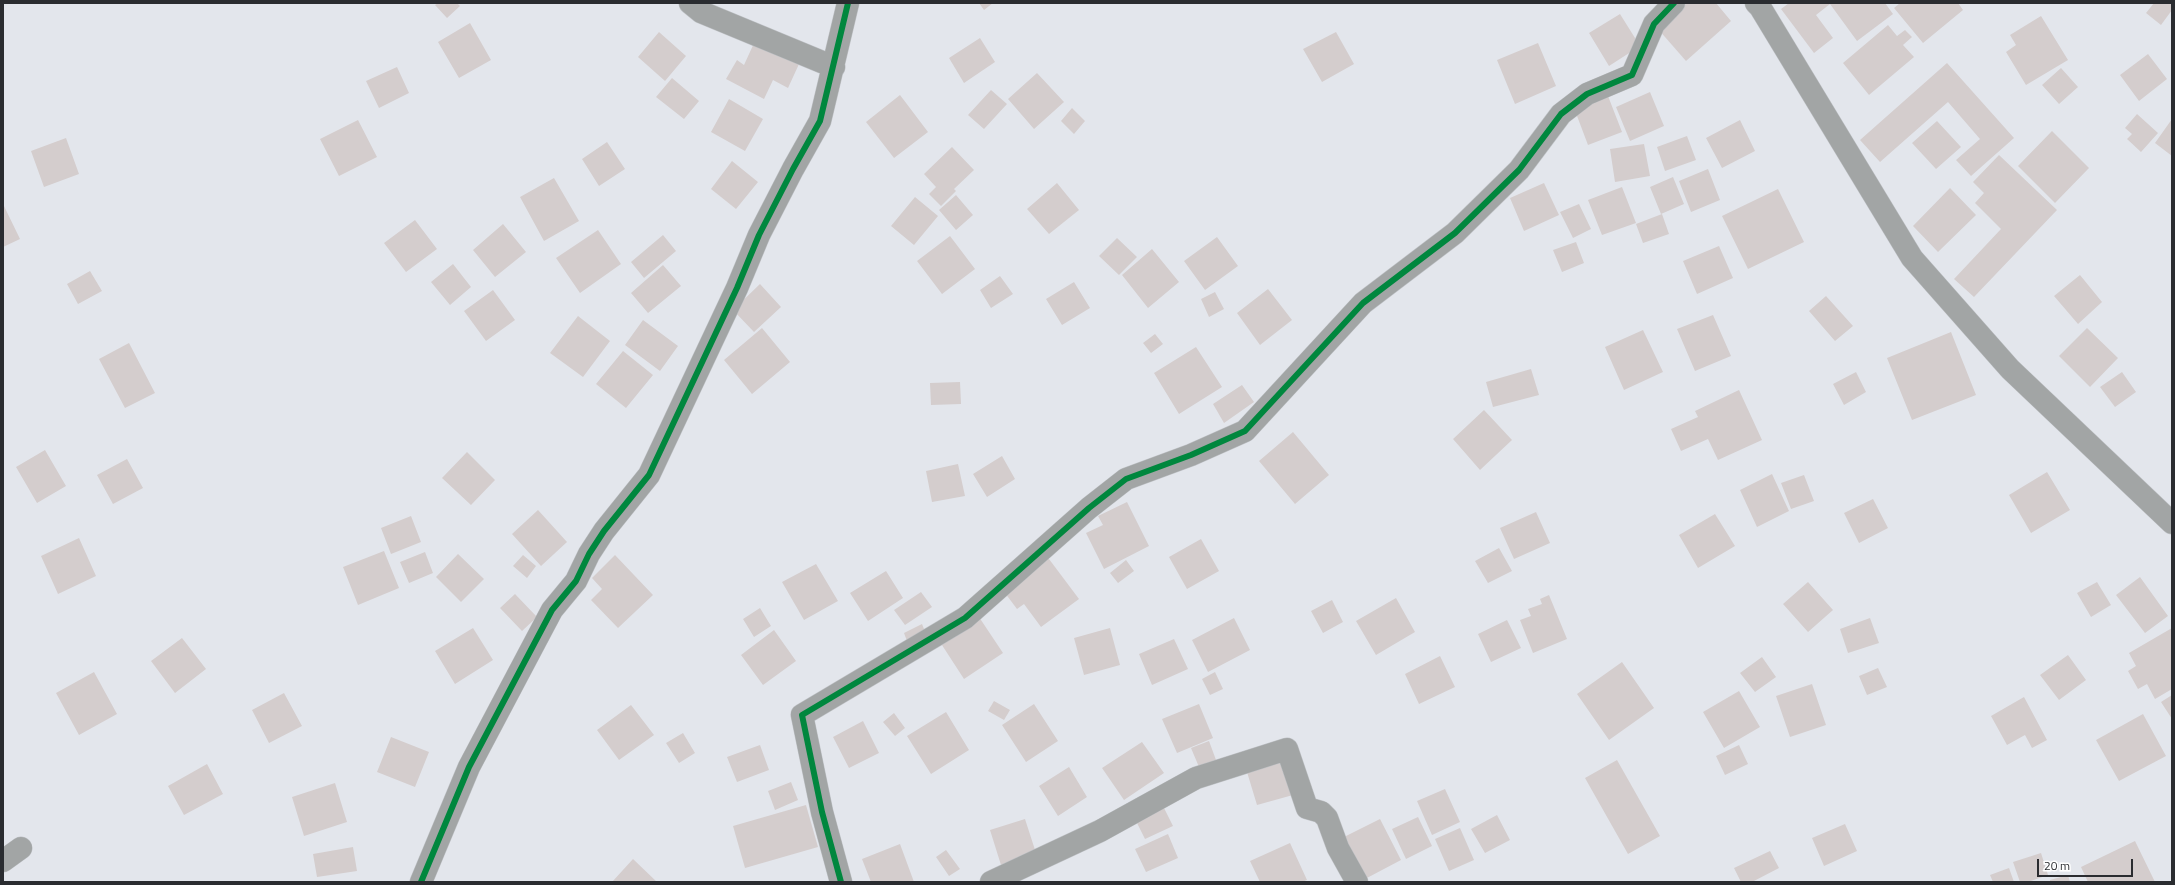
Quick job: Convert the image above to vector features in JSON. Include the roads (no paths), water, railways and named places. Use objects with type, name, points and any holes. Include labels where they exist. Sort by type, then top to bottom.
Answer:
[{"type":"street","points":[[690,3],[701,12],[834,67]]},
{"type":"street","points":[[421,882],[469,767],[552,610],[576,582],[589,554],[604,531],[649,475],[737,288],[759,235],[820,121],[848,3]]},
{"type":"street","points":[[841,882],[822,812],[802,715],[965,618],[1089,508],[1126,479],[1191,455],[1245,431],[1364,303],[1454,233],[1519,170],[1561,114],[1587,94],[1632,75],[1654,24],[1674,3]]},
{"type":"street","points":[[1756,3],[1760,7],[1912,258],[2010,369],[2172,523]]},
{"type":"street","points":[[991,882],[1100,831],[1196,778],[1287,749],[1308,808],[1321,812],[1327,818],[1338,848],[1357,882]]},
{"type":"street","points":[[3,861],[21,848]]}]
